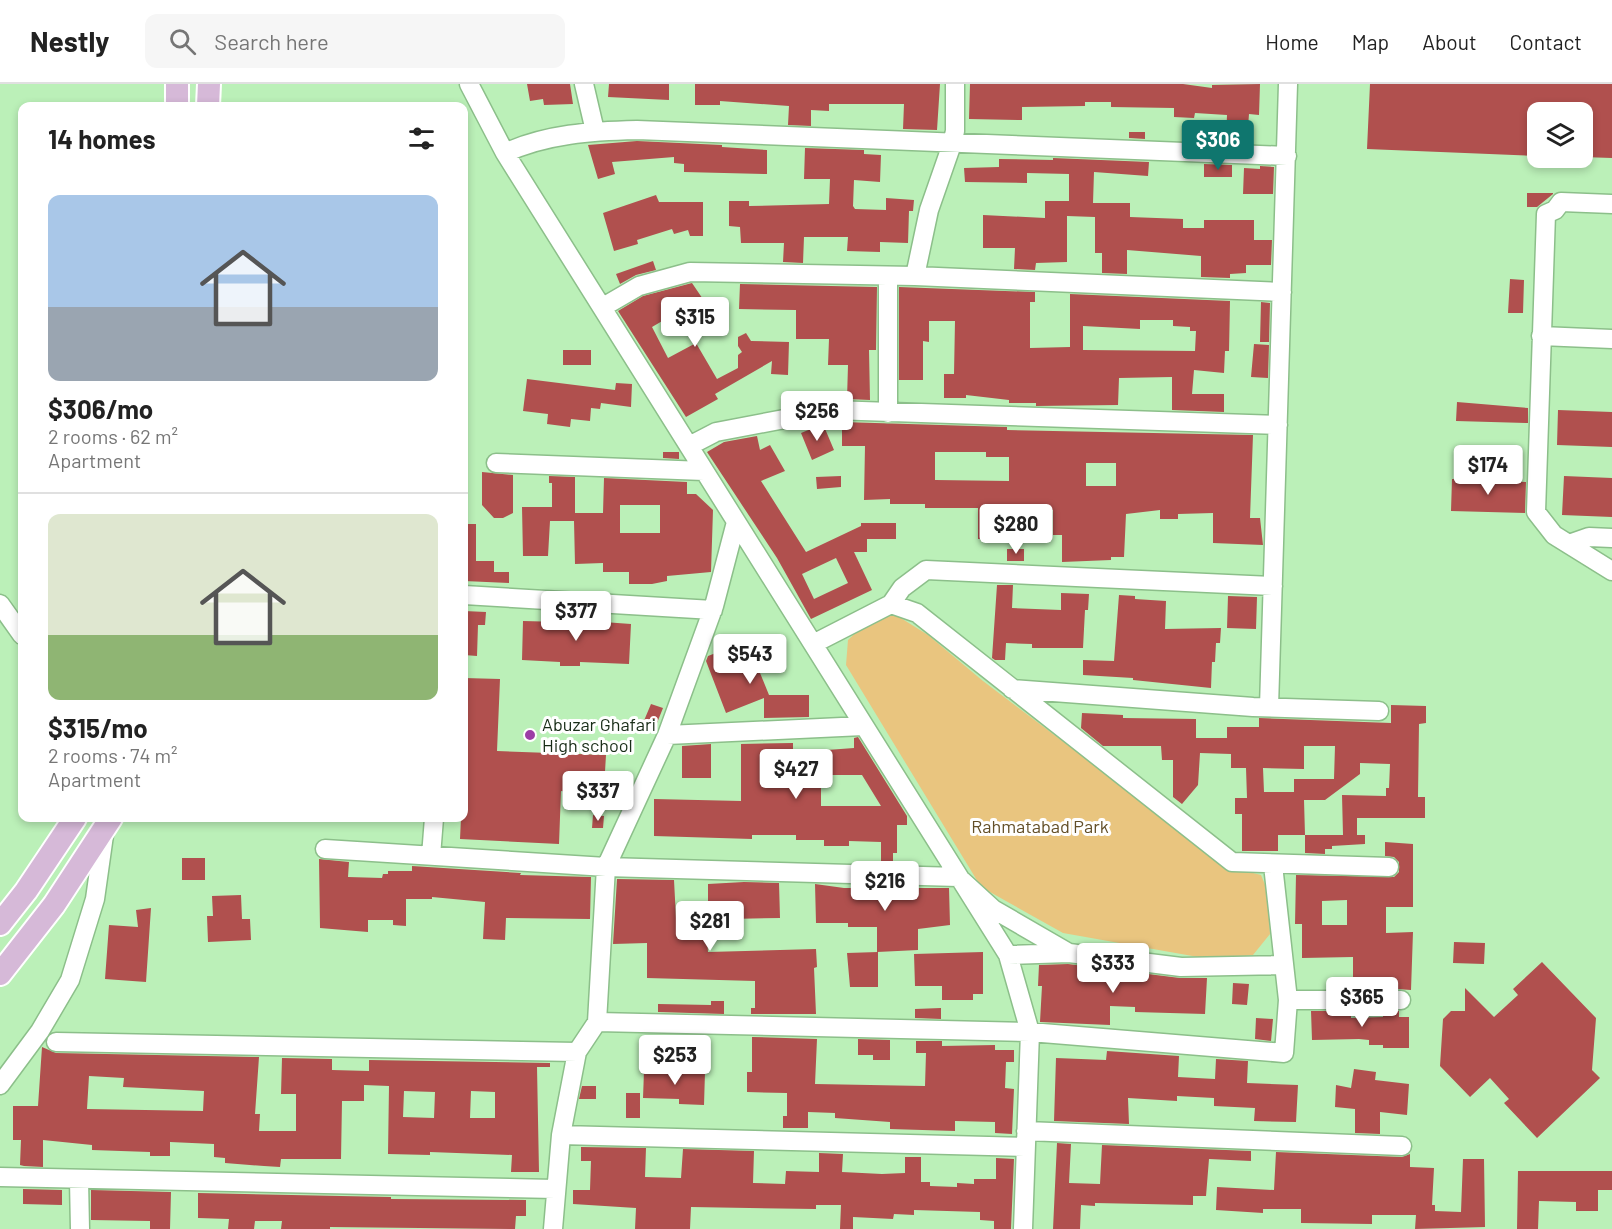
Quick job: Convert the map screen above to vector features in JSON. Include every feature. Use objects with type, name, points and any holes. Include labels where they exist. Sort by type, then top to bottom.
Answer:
[{"type":"main road","points":[[177,84],[177,102]]},
{"type":"main road","points":[[208,84],[208,102]]},
{"type":"main road","points":[[0,924],[72,822]]},
{"type":"main road","points":[[0,974],[54,905],[106,822]]},
{"type":"street","points":[[469,84],[505,153],[1008,956],[1030,1032],[1023,1229]]},
{"type":"street","points":[[585,84],[595,131]]},
{"type":"street","points":[[915,276],[929,210],[955,131],[955,84]]},
{"type":"street","points":[[1269,707],[1288,84]]},
{"type":"street","points":[[505,153],[527,142],[595,131],[637,130],[1287,156]]},
{"type":"street","points":[[1612,204],[1562,202],[1556,210],[1546,214],[1536,512],[1554,535],[1612,571]]},
{"type":"street","points":[[603,307],[639,286],[690,272],[915,276],[1282,292]]},
{"type":"street","points":[[888,276],[888,413]]},
{"type":"street","points":[[1541,336],[1612,339]]},
{"type":"street","points":[[689,446],[716,432],[832,410],[1278,425]]},
{"type":"street","points":[[496,463],[704,471]]},
{"type":"street","points":[[553,1229],[561,1135],[577,1052],[597,1022],[606,867],[667,735],[713,610],[736,522]]},
{"type":"street","points":[[1569,544],[1588,537],[1612,538]]},
{"type":"street","points":[[813,644],[891,604],[902,588],[926,570],[1273,586]]},
{"type":"street","points":[[468,596],[713,610]]},
{"type":"street","points":[[0,604],[18,629]]},
{"type":"street","points":[[891,604],[917,613],[1232,862],[1389,867]]},
{"type":"street","points":[[1012,689],[1269,707],[1379,711]]},
{"type":"street","points":[[667,735],[863,726]]},
{"type":"street","points":[[0,1085],[40,1031],[70,980],[95,899],[107,822]]},
{"type":"street","points":[[431,856],[434,822]]},
{"type":"street","points":[[325,849],[606,867],[958,877],[993,909],[1069,953]]},
{"type":"street","points":[[597,1022],[1030,1032],[1284,1053],[1288,1000],[1282,965],[1273,865]]},
{"type":"street","points":[[1008,956],[1069,953],[1181,968],[1282,965]]},
{"type":"street","points":[[1288,1000],[1401,1000]]},
{"type":"street","points":[[56,1042],[577,1052]]},
{"type":"street","points":[[561,1135],[1025,1139],[1402,1146]]},
{"type":"street","points":[[0,1177],[555,1189]]},
{"type":"street","points":[[79,1180],[80,1229]]},
{"type":"green space","name":"Rahmatabad Park","points":[[896,615],[928,635],[983,681],[1229,867],[1261,875],[1268,892],[1270,934],[1253,955],[1215,960],[1063,933],[981,887],[846,665],[848,640],[869,620]]},
{"type":"building","points":[[527,84],[570,84],[573,104],[544,105],[543,99],[530,101]]},
{"type":"building","points":[[609,84],[669,84],[669,100],[608,97]]},
{"type":"building","points":[[695,84],[940,84],[937,130],[903,129],[904,104],[829,104],[829,111],[811,110],[811,126],[788,125],[789,106],[720,101],[720,105],[695,105]]},
{"type":"building","points":[[970,84],[1183,84],[1212,88],[1212,85],[1260,84],[1259,115],[1249,114],[1247,140],[1226,139],[1227,115],[1195,113],[1194,118],[1174,117],[1174,108],[1111,107],[1111,102],[1085,102],[1085,106],[1022,107],[1022,120],[969,119]]},
{"type":"building","points":[[1370,84],[1612,84],[1612,158],[1593,157],[1593,102],[1527,102],[1527,156],[1367,149]]},
{"type":"building","points":[[1129,132],[1145,132],[1145,139],[1129,138]]},
{"type":"building","points":[[637,141],[722,145],[722,147],[767,150],[767,174],[684,172],[684,164],[674,163],[674,157],[612,162],[615,174],[598,179],[588,145]]},
{"type":"building","points":[[805,148],[864,150],[864,154],[881,155],[880,182],[854,180],[853,206],[855,209],[886,210],[886,198],[914,200],[913,211],[909,211],[908,243],[880,242],[880,252],[847,251],[848,237],[804,237],[803,263],[783,262],[784,243],[741,243],[740,227],[729,226],[729,201],[749,201],[749,206],[829,204],[830,179],[804,179]]},
{"type":"building","points":[[1053,158],[1149,162],[1148,176],[1094,172],[1093,203],[1130,203],[1130,217],[1183,219],[1183,228],[1204,228],[1204,220],[1254,220],[1254,240],[1272,240],[1271,265],[1246,265],[1246,273],[1230,274],[1230,278],[1201,277],[1201,256],[1127,250],[1127,274],[1102,273],[1102,253],[1095,253],[1095,217],[1067,216],[1067,262],[1036,263],[1035,270],[1014,269],[1015,248],[983,248],[983,215],[1045,218],[1045,201],[1069,201],[1069,174],[1027,173],[1027,183],[965,182],[964,168],[999,167],[999,159],[1053,160]]},
{"type":"building","points":[[1204,164],[1232,165],[1232,177],[1204,177]]},
{"type":"building","points":[[1260,166],[1274,167],[1273,194],[1243,194],[1244,168],[1260,169]]},
{"type":"building","points":[[1527,193],[1553,194],[1537,207],[1527,207]]},
{"type":"building","points":[[656,195],[659,202],[703,202],[703,236],[690,236],[688,230],[674,234],[672,229],[637,240],[638,244],[614,251],[603,213]]},
{"type":"building","points":[[653,261],[656,270],[636,275],[620,284],[616,274]]},
{"type":"building","points":[[1510,279],[1524,280],[1523,313],[1508,313]]},
{"type":"building","points":[[692,283],[715,317],[691,329],[681,310],[652,327],[668,358],[696,343],[717,379],[738,368],[738,355],[742,352],[738,346],[738,337],[746,333],[751,341],[789,342],[788,375],[771,374],[772,361],[715,394],[718,399],[686,417],[618,311],[643,296]]},
{"type":"building","points":[[740,284],[877,287],[876,350],[869,350],[870,400],[847,399],[848,365],[828,365],[829,339],[796,339],[796,310],[739,309]]},
{"type":"building","points":[[899,287],[1035,292],[1035,302],[1030,302],[1030,348],[1070,347],[1070,294],[1230,301],[1229,351],[1225,351],[1224,373],[1194,370],[1192,394],[1224,394],[1224,412],[1172,410],[1172,377],[1119,378],[1118,405],[1036,406],[1036,403],[1009,403],[1009,400],[966,395],[966,398],[944,398],[944,374],[954,374],[955,321],[929,321],[929,342],[923,341],[923,380],[899,380]],"holes":[[[1140,320],[1173,320],[1173,326],[1190,327],[1190,331],[1196,331],[1195,351],[1083,350],[1083,326],[1140,329]]]},
{"type":"building","points":[[1261,302],[1270,303],[1269,342],[1260,342]]},
{"type":"building","points":[[1254,344],[1269,345],[1268,378],[1251,377]]},
{"type":"building","points":[[563,350],[591,350],[591,365],[563,365]]},
{"type":"building","points":[[527,379],[615,390],[616,383],[632,384],[631,407],[601,403],[600,409],[591,408],[590,421],[571,419],[570,427],[547,424],[548,414],[523,411]]},
{"type":"building","points":[[1457,402],[1528,408],[1528,423],[1456,421]]},
{"type":"building","points":[[1558,410],[1612,412],[1612,447],[1557,445]]},
{"type":"building","points":[[842,422],[1007,427],[1007,430],[1253,435],[1250,518],[1260,518],[1263,545],[1213,543],[1213,513],[1178,514],[1178,519],[1160,519],[1160,510],[1126,514],[1124,557],[1111,557],[1111,560],[1062,562],[1062,535],[1053,535],[1053,510],[1016,510],[1016,539],[978,539],[978,508],[925,508],[925,504],[890,504],[890,499],[864,500],[865,446],[842,446]],"holes":[[[935,452],[986,452],[986,457],[1009,457],[1009,481],[935,480]],[[1086,463],[1116,463],[1116,486],[1086,486]]]},
{"type":"building","points":[[823,424],[834,450],[812,460],[801,433]]},
{"type":"building","points":[[757,436],[760,450],[770,445],[785,471],[761,481],[806,552],[861,526],[861,523],[896,523],[896,539],[867,539],[867,552],[854,552],[872,590],[811,619],[777,558],[707,452],[724,442]],"holes":[[[836,558],[848,583],[814,599],[802,574]]]},
{"type":"building","points":[[663,452],[679,452],[679,459],[663,458]]},
{"type":"building","points":[[482,472],[513,475],[513,513],[503,518],[494,518],[482,505]]},
{"type":"building","points":[[549,476],[575,477],[575,513],[603,513],[604,478],[687,482],[687,494],[696,494],[713,510],[711,572],[667,576],[667,581],[652,584],[629,584],[629,572],[603,572],[603,563],[575,564],[574,521],[550,521],[548,556],[523,556],[522,507],[552,507],[552,483],[549,483]],"holes":[[[620,505],[660,505],[660,533],[620,533]]]},
{"type":"building","points":[[841,476],[841,487],[817,489],[816,477]]},
{"type":"building","points":[[1564,476],[1612,478],[1612,517],[1562,515]]},
{"type":"building","points":[[1452,479],[1526,482],[1525,513],[1451,511]]},
{"type":"building","points":[[468,524],[476,524],[476,561],[494,561],[494,572],[509,572],[509,583],[468,581]]},
{"type":"building","points":[[1007,549],[1024,549],[1024,561],[1007,561]]},
{"type":"building","points":[[997,585],[1013,585],[1012,608],[1061,610],[1061,593],[1089,594],[1088,610],[1085,610],[1083,648],[1032,648],[1032,644],[1006,643],[1005,660],[992,658]]},
{"type":"building","points":[[1119,595],[1135,596],[1135,599],[1166,601],[1165,629],[1221,628],[1220,643],[1216,643],[1215,662],[1212,662],[1211,688],[1133,680],[1133,678],[1083,675],[1083,660],[1114,661]]},
{"type":"building","points":[[1228,596],[1257,597],[1256,629],[1227,628]]},
{"type":"building","points":[[468,611],[486,612],[485,625],[478,625],[477,656],[468,655]]},
{"type":"building","points":[[562,619],[631,624],[629,664],[580,662],[580,666],[560,666],[560,662],[522,660],[523,621],[562,622]]},
{"type":"building","points":[[747,641],[769,695],[809,695],[809,717],[764,718],[764,698],[726,713],[706,661],[708,656]]},
{"type":"building","points":[[468,678],[500,679],[497,751],[606,755],[604,788],[567,787],[567,792],[561,791],[559,844],[460,839],[461,822],[468,822]]},
{"type":"building","points":[[651,704],[663,708],[655,728],[643,723]]},
{"type":"building","points":[[1391,705],[1426,706],[1426,723],[1419,724],[1418,797],[1425,797],[1425,818],[1357,818],[1357,835],[1365,835],[1365,844],[1332,846],[1332,849],[1325,849],[1325,854],[1305,853],[1305,835],[1278,835],[1278,851],[1242,851],[1242,814],[1235,814],[1235,798],[1247,798],[1246,768],[1231,768],[1231,754],[1200,753],[1198,785],[1182,804],[1173,797],[1173,760],[1162,760],[1161,746],[1103,746],[1081,728],[1082,713],[1123,715],[1123,718],[1196,719],[1196,738],[1227,738],[1227,727],[1259,727],[1259,718],[1391,723]],"holes":[[[1304,746],[1335,746],[1334,779],[1294,779],[1294,792],[1264,792],[1263,768],[1304,769]],[[1360,763],[1390,764],[1389,788],[1386,788],[1386,796],[1342,795],[1343,835],[1305,835],[1304,800],[1325,800],[1360,774]]]},
{"type":"building","points":[[858,737],[907,816],[907,825],[897,825],[897,853],[893,853],[893,861],[881,861],[881,842],[849,841],[849,846],[824,846],[824,840],[796,840],[796,835],[752,835],[752,839],[654,836],[654,799],[741,801],[741,744],[793,743],[793,750],[827,750],[854,748],[854,738]],"holes":[[[821,775],[862,775],[881,806],[821,806]]]},
{"type":"building","points":[[711,744],[711,778],[682,778],[682,746]]},
{"type":"building","points":[[593,815],[604,816],[603,828],[592,828]]},
{"type":"building","points":[[1385,842],[1413,844],[1413,907],[1386,907],[1386,933],[1413,932],[1411,990],[1382,988],[1383,978],[1353,977],[1353,957],[1302,958],[1302,924],[1295,924],[1296,875],[1394,877],[1399,872],[1399,862],[1394,857],[1385,856]],"holes":[[[1347,900],[1347,925],[1322,925],[1322,901]]]},
{"type":"building","points":[[182,858],[205,858],[205,880],[182,880]]},
{"type":"building","points":[[319,859],[349,862],[348,877],[382,878],[383,874],[388,874],[388,871],[412,871],[412,866],[521,873],[520,875],[591,877],[590,919],[506,918],[505,940],[483,939],[485,902],[432,897],[432,899],[406,899],[406,926],[393,925],[393,920],[368,920],[368,932],[320,928]]},
{"type":"building","points":[[617,879],[674,880],[677,937],[707,936],[708,952],[816,949],[817,967],[814,968],[816,1014],[751,1014],[751,1008],[755,1008],[755,981],[647,978],[647,943],[613,944]]},
{"type":"building","points":[[779,883],[780,918],[729,919],[729,926],[708,926],[708,884]]},
{"type":"building","points":[[815,884],[844,888],[949,888],[950,925],[918,929],[918,950],[877,952],[877,927],[848,927],[848,923],[816,923]]},
{"type":"building","points":[[241,895],[242,919],[250,919],[251,940],[208,942],[207,916],[213,916],[212,896]]},
{"type":"building","points":[[151,908],[146,982],[105,979],[109,925],[138,927],[136,910]]},
{"type":"building","points":[[1454,942],[1485,943],[1484,964],[1453,963]]},
{"type":"building","points":[[878,952],[878,987],[850,987],[847,953]]},
{"type":"building","points":[[983,952],[983,994],[973,994],[973,1000],[942,1000],[942,986],[915,986],[914,954]]},
{"type":"building","points":[[1542,962],[1596,1018],[1592,1070],[1600,1078],[1537,1138],[1504,1103],[1509,1099],[1490,1078],[1470,1097],[1440,1066],[1443,1019],[1451,1011],[1465,1011],[1465,988],[1494,1017],[1518,995],[1513,989]]},
{"type":"building","points":[[1068,964],[1180,978],[1207,978],[1205,1014],[1135,1012],[1135,1007],[1110,1006],[1110,1025],[1040,1022],[1042,986],[1038,986],[1039,965]]},
{"type":"building","points":[[1233,983],[1249,984],[1247,1005],[1232,1004]]},
{"type":"building","points":[[711,1001],[724,1001],[724,1014],[658,1012],[658,1004],[711,1005]]},
{"type":"building","points":[[941,1008],[941,1019],[915,1018],[915,1009]]},
{"type":"building","points":[[1311,1011],[1351,1011],[1351,1018],[1383,1017],[1383,1011],[1399,1011],[1399,1017],[1409,1017],[1409,1048],[1383,1048],[1383,1045],[1369,1045],[1369,1040],[1359,1039],[1312,1040]]},
{"type":"building","points":[[1256,1018],[1273,1019],[1271,1041],[1255,1039]]},
{"type":"building","points":[[752,1037],[817,1039],[815,1084],[925,1086],[926,1053],[916,1053],[916,1041],[942,1041],[942,1046],[995,1045],[995,1050],[1014,1050],[1014,1062],[1006,1062],[1005,1088],[1014,1089],[1012,1134],[995,1133],[995,1122],[955,1121],[955,1131],[890,1129],[890,1122],[835,1118],[835,1113],[808,1112],[808,1128],[783,1128],[783,1116],[787,1116],[787,1093],[747,1092],[747,1072],[752,1072]]},
{"type":"building","points":[[858,1039],[890,1040],[890,1060],[873,1060],[873,1055],[858,1055]]},
{"type":"building","points":[[42,1047],[56,1053],[259,1057],[255,1114],[260,1114],[259,1131],[296,1131],[296,1094],[281,1094],[282,1058],[332,1059],[332,1070],[369,1071],[369,1060],[550,1063],[550,1067],[537,1067],[539,1172],[511,1172],[512,1155],[430,1152],[430,1155],[388,1154],[389,1086],[364,1085],[364,1101],[342,1101],[341,1159],[281,1159],[280,1167],[225,1163],[225,1158],[214,1157],[214,1144],[170,1142],[170,1156],[150,1156],[150,1152],[92,1150],[92,1145],[43,1140],[43,1167],[20,1165],[21,1140],[13,1140],[13,1106],[38,1106]],"holes":[[[89,1076],[124,1078],[123,1087],[204,1091],[203,1111],[87,1109]],[[404,1091],[435,1092],[434,1118],[403,1117]],[[471,1091],[495,1092],[495,1118],[470,1118]]]},
{"type":"building","points":[[1107,1051],[1179,1056],[1178,1077],[1215,1079],[1216,1059],[1248,1061],[1247,1083],[1298,1085],[1296,1122],[1254,1121],[1255,1108],[1214,1106],[1214,1098],[1177,1096],[1177,1101],[1128,1098],[1129,1124],[1054,1121],[1056,1058],[1106,1060]]},
{"type":"building","points":[[1354,1069],[1376,1072],[1375,1080],[1409,1084],[1407,1115],[1380,1112],[1380,1134],[1355,1133],[1355,1109],[1335,1107],[1336,1085],[1351,1088]]},
{"type":"building","points":[[644,1071],[705,1072],[704,1105],[679,1104],[679,1099],[643,1098]]},
{"type":"building","points":[[582,1086],[596,1086],[596,1099],[579,1099]]},
{"type":"building","points":[[626,1093],[640,1093],[640,1118],[626,1118]]},
{"type":"building","points":[[1057,1143],[1071,1144],[1069,1183],[1100,1184],[1102,1145],[1251,1151],[1251,1161],[1209,1159],[1206,1196],[1193,1196],[1193,1205],[1095,1203],[1095,1206],[1081,1205],[1080,1229],[1053,1229]]},
{"type":"building","points":[[581,1147],[646,1148],[645,1177],[681,1178],[683,1149],[754,1151],[753,1183],[785,1184],[786,1171],[819,1172],[819,1153],[843,1154],[842,1172],[882,1174],[905,1173],[905,1157],[921,1157],[921,1182],[930,1182],[930,1186],[957,1187],[957,1183],[974,1184],[974,1179],[996,1179],[996,1158],[1014,1159],[1011,1229],[994,1229],[994,1221],[980,1220],[980,1212],[914,1210],[914,1215],[894,1214],[893,1219],[853,1217],[853,1229],[840,1229],[841,1205],[816,1205],[816,1209],[691,1207],[690,1229],[635,1229],[636,1208],[573,1204],[573,1190],[590,1190],[591,1161],[581,1161]]},
{"type":"building","points":[[1276,1152],[1402,1157],[1410,1154],[1410,1167],[1434,1168],[1432,1205],[1435,1205],[1435,1211],[1461,1212],[1463,1159],[1484,1159],[1485,1227],[1415,1229],[1416,1215],[1372,1215],[1372,1224],[1301,1223],[1301,1209],[1263,1209],[1263,1213],[1216,1210],[1217,1187],[1274,1190]]},
{"type":"building","points":[[1518,1171],[1612,1171],[1612,1190],[1598,1190],[1598,1211],[1576,1211],[1576,1202],[1539,1201],[1538,1229],[1517,1229]]},
{"type":"building","points":[[23,1189],[62,1190],[62,1205],[23,1204]]},
{"type":"building","points":[[91,1190],[171,1192],[170,1229],[150,1229],[150,1221],[91,1220]]},
{"type":"building","points":[[198,1193],[391,1197],[391,1199],[526,1200],[526,1216],[516,1216],[515,1229],[330,1227],[330,1229],[281,1229],[282,1221],[255,1221],[254,1229],[228,1229],[229,1219],[198,1218]]},
{"type":"place","name":"Abuzar Ghafari High school","points":[[530,735]]}]
